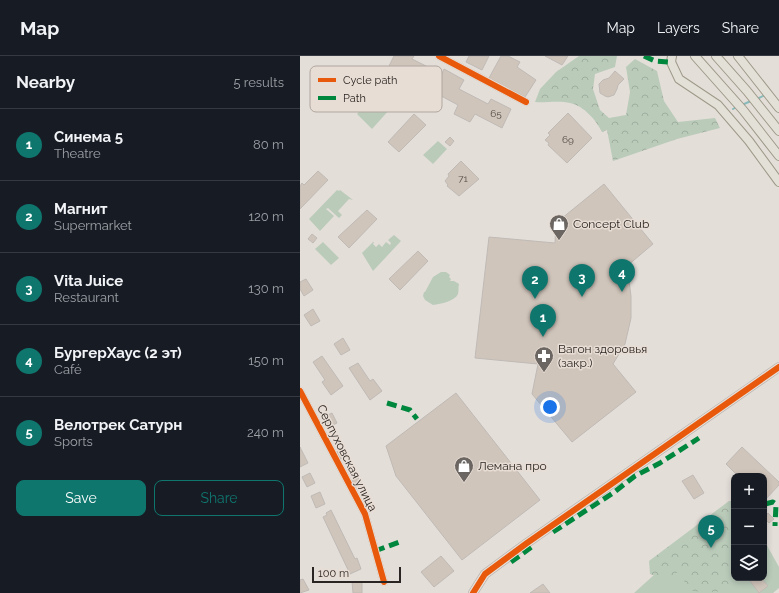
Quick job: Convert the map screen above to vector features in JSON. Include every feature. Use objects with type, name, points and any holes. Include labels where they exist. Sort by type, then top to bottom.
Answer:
[{"type":"main road","points":[[672,56],[671,62],[680,79],[718,105],[749,141],[779,182]]},
{"type":"main road","points":[[695,56],[743,110],[779,156]]},
{"type":"main road","points":[[716,56],[779,130]]},
{"type":"main road","points":[[738,56],[779,108]]},
{"type":"street","points":[[439,56],[526,102]]},
{"type":"street","points":[[473,593],[485,574],[779,367]]},
{"type":"street","name":"Серпуховская улица","points":[[301,394],[365,514],[384,582]]},
{"type":"green space","points":[[579,56],[617,56],[615,67],[595,74],[593,89],[600,110],[609,118],[626,115],[630,92],[626,67],[635,59],[657,71],[664,101],[678,122],[715,118],[720,128],[677,139],[613,161],[607,130],[602,132],[593,118],[585,110],[566,102],[535,102],[540,89],[556,72]]},
{"type":"green space","points":[[359,112],[387,112],[372,129],[357,114]]},
{"type":"green space","points":[[438,141],[447,149],[433,164],[423,155]]},
{"type":"green space","points":[[337,190],[340,190],[353,200],[349,199],[338,211],[342,215],[339,218],[328,208],[326,209],[334,216],[320,231],[309,219]]},
{"type":"green space","points":[[394,235],[401,241],[373,271],[362,253],[373,242],[376,247],[379,244],[382,247],[386,242],[390,245],[391,243],[388,240]]},
{"type":"green space","points":[[323,242],[339,258],[331,265],[315,249]]},
{"type":"green space","points":[[441,272],[446,272],[450,275],[450,281],[454,281],[459,284],[458,294],[454,299],[433,305],[425,300],[423,296],[433,277]]},
{"type":"green space","points":[[731,501],[731,530],[720,540],[729,541],[731,549],[731,581],[733,581],[733,589],[708,592],[684,589],[685,567],[666,580],[650,574],[649,561]]},
{"type":"green space","points":[[731,519],[731,581],[767,581],[767,545],[779,567],[779,588],[773,593],[634,593],[675,556]]},
{"type":"building","points":[[394,56],[414,56],[412,59],[426,66],[389,66]]},
{"type":"building","points":[[469,56],[489,56],[482,70],[466,62]]},
{"type":"building","points":[[501,56],[508,56],[520,62],[517,67],[536,80],[525,97],[489,78]]},
{"type":"building","points":[[545,56],[568,56],[562,65]]},
{"type":"building","points":[[444,69],[464,80],[459,89],[488,104],[491,99],[511,109],[502,128],[475,114],[470,122],[454,114],[458,105],[442,96],[442,74]]},
{"type":"building","points":[[615,71],[624,79],[618,85],[614,95],[608,97],[605,96],[600,93],[599,84],[603,80],[609,78]]},
{"type":"building","points":[[568,113],[592,138],[567,163],[548,145],[549,143],[545,140],[550,135],[548,133]]},
{"type":"building","points":[[414,114],[426,125],[399,152],[388,142]]},
{"type":"building","points":[[450,137],[454,141],[450,146],[445,142]]},
{"type":"building","points":[[461,161],[479,179],[459,196],[447,186],[448,185],[445,181],[449,176],[448,174]]},
{"type":"building","points":[[318,171],[328,180],[300,209],[300,186],[302,183],[304,185]]},
{"type":"building","points":[[604,184],[653,244],[627,266],[631,296],[631,318],[625,344],[613,364],[636,392],[572,442],[532,394],[538,364],[475,358],[489,237],[555,243],[556,223]]},
{"type":"building","points":[[367,210],[377,219],[349,248],[338,237]]},
{"type":"building","points":[[312,234],[317,238],[313,243],[308,239]]},
{"type":"building","points":[[418,251],[428,261],[400,290],[389,279]]},
{"type":"building","points":[[306,279],[313,290],[304,296],[300,289],[300,282]]},
{"type":"building","points":[[313,309],[320,321],[311,326],[304,315]]},
{"type":"building","points":[[343,338],[350,350],[341,355],[334,344]]},
{"type":"building","points":[[322,356],[343,386],[331,395],[322,382],[325,380],[313,362]]},
{"type":"building","points":[[358,363],[370,381],[373,379],[382,391],[370,400],[349,368]]},
{"type":"building","name":"Лемана про","points":[[456,393],[540,500],[462,560],[396,476],[386,446]]},
{"type":"building","points":[[332,413],[337,423],[327,428],[322,418]]},
{"type":"building","points":[[300,447],[308,463],[300,467]]},
{"type":"building","points":[[742,447],[779,482],[779,485],[767,498],[767,473],[735,473],[726,464]]},
{"type":"building","points":[[342,450],[346,456],[341,459],[337,452]]},
{"type":"building","points":[[310,473],[315,483],[307,487],[302,477]]},
{"type":"building","points":[[693,475],[704,493],[694,499],[682,481]]},
{"type":"building","points":[[358,477],[363,487],[357,490],[352,480]]},
{"type":"building","points":[[320,492],[325,504],[316,508],[311,496]]},
{"type":"building","points":[[331,510],[355,559],[357,558],[361,569],[350,574],[323,517]]},
{"type":"building","points":[[768,513],[774,519],[769,523],[767,521]]},
{"type":"building","points":[[441,556],[454,571],[434,587],[421,572]]},
{"type":"building","points":[[303,579],[309,590],[300,593],[300,580]]},
{"type":"building","points":[[750,581],[764,581],[768,586],[759,593]]},
{"type":"building","points":[[352,582],[362,582],[362,593],[353,593]]},
{"type":"building","points":[[543,584],[550,593],[530,593]]},
{"type":"waterway","points":[[757,99],[765,95]]},
{"type":"waterway","points":[[742,105],[753,100]]},
{"type":"waterway","points":[[733,109],[738,106]]},
{"type":"marked path","points":[[644,56],[655,61],[668,62]]},
{"type":"marked path","points":[[387,403],[410,410],[417,419]]},
{"type":"marked path","points":[[553,532],[613,493],[635,476],[660,463],[699,438]]},
{"type":"marked path","points":[[767,504],[773,502],[776,504],[775,526]]},
{"type":"marked path","points":[[375,551],[402,541]]},
{"type":"marked path","points":[[511,562],[533,546]]},
{"type":"cycle path","points":[[439,56],[526,102]]},
{"type":"cycle path","points":[[473,593],[485,574],[779,367]]},
{"type":"cycle path","points":[[300,391],[365,514],[384,582]]},
{"type":"place","name":"Concept Club","points":[[559,241]]},
{"type":"place","name":"БургерХаус (2 эт)","points":[[622,292]]},
{"type":"place","name":"Vita Juice","points":[[582,297]]},
{"type":"place","name":"Магнит","points":[[535,299]]},
{"type":"place","name":"Синема 5","points":[[543,337]]},
{"type":"place","name":"Вагон здоровья (закр.)","points":[[544,373]]},
{"type":"place","name":"Лемана про","points":[[464,483]]},
{"type":"place","name":"Велотрек Сатурн","points":[[711,548]]}]
